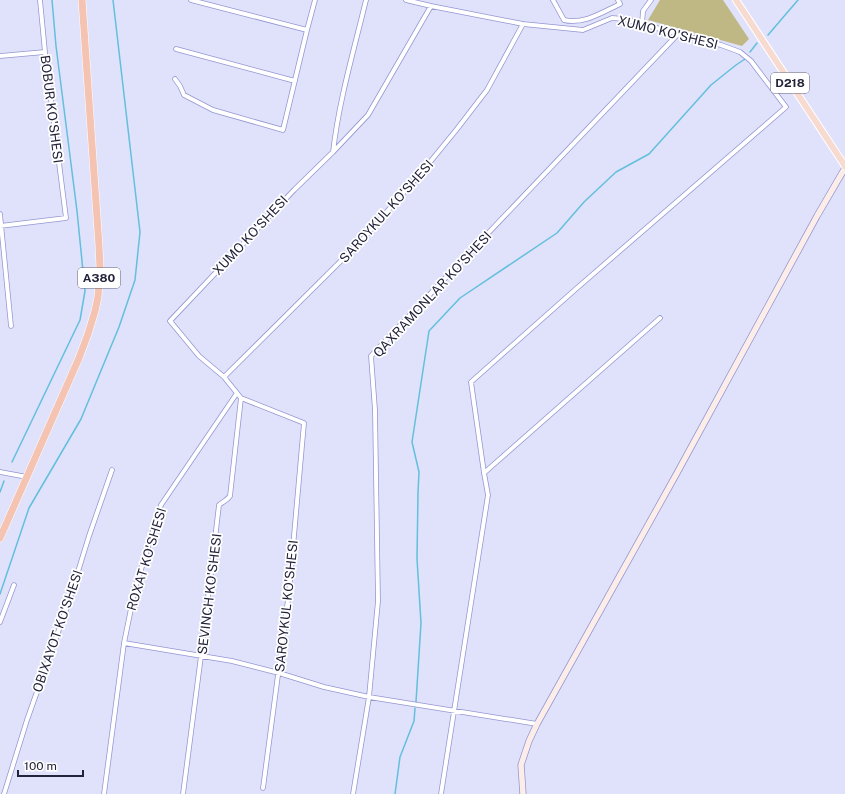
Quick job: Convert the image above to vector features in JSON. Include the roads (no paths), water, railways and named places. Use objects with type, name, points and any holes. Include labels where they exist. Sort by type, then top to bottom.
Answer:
[{"type":"highway","name":"A380","points":[[0,538],[79,358],[95,311],[99,290],[99,246],[82,0]]},
{"type":"main road","name":"D218","points":[[736,0],[845,167]]},
{"type":"street","name":"BOBUR KO'SHESI","points":[[1,226],[66,218],[40,0]]},
{"type":"street","points":[[191,0],[307,30]]},
{"type":"street","points":[[175,79],[184,95],[213,110],[283,130],[307,30],[316,0]]},
{"type":"street","points":[[333,152],[340,106],[366,0]]},
{"type":"street","name":"XUMO KO'SHESI","points":[[406,0],[523,24],[583,30],[612,18],[624,19],[721,45],[740,52],[751,61],[786,107],[471,382],[484,473]]},
{"type":"street","points":[[553,0],[564,20],[571,22],[582,21],[620,4],[618,0]]},
{"type":"street","points":[[642,24],[643,11],[651,0]]},
{"type":"street","name":"XUMO KO'SHESI","points":[[224,377],[199,356],[170,321],[294,190],[368,115],[431,6]]},
{"type":"street","name":"SAROYKUL KO'SHESI","points":[[224,377],[362,240],[426,167],[487,90],[523,24]]},
{"type":"street","name":"QAXRAMONLAR KO'SHESI","points":[[353,794],[369,697],[378,601],[374,410],[371,356],[678,34]]},
{"type":"street","points":[[176,50],[295,81]]},
{"type":"street","points":[[0,56],[45,52]]},
{"type":"street","points":[[523,794],[522,765],[529,741],[537,724],[845,167]]},
{"type":"street","points":[[0,214],[11,326]]},
{"type":"street","points":[[441,794],[488,495],[484,473],[660,318]]},
{"type":"street","points":[[224,377],[241,398]]},
{"type":"street","name":"ROXAT KO'SHESI","points":[[104,794],[124,643],[134,589],[161,505],[237,393]]},
{"type":"street","name":"SAROYKUL KO'SHESI","points":[[241,398],[304,423],[289,592],[263,788]]},
{"type":"street","name":"SEVINCH KO'SHESI","points":[[183,794],[219,506],[230,496],[241,398]]},
{"type":"street","name":"OBIXAYOT KO'SHESI","points":[[4,794],[27,720],[68,604],[88,536],[112,470]]},
{"type":"street","points":[[0,472],[27,477]]},
{"type":"street","points":[[0,622],[14,584]]},
{"type":"street","points":[[124,643],[232,662],[279,673],[324,687],[369,697],[454,712],[537,724]]},
{"type":"waterway","points":[[12,462],[80,320],[85,291],[77,211],[56,46],[52,0]]},
{"type":"waterway","points":[[0,594],[29,508],[81,419],[119,327],[135,280],[140,232],[113,0]]},
{"type":"waterway","points":[[768,35],[798,0]]},
{"type":"waterway","points":[[750,52],[757,43]]},
{"type":"waterway","points":[[416,702],[421,623],[417,559],[419,472],[412,442],[429,331],[460,298],[557,233],[584,202],[616,172],[649,154],[711,85],[745,59]]},
{"type":"waterway","points":[[0,492],[4,481]]},
{"type":"waterway","points":[[395,794],[400,757],[414,721],[415,708]]}]
